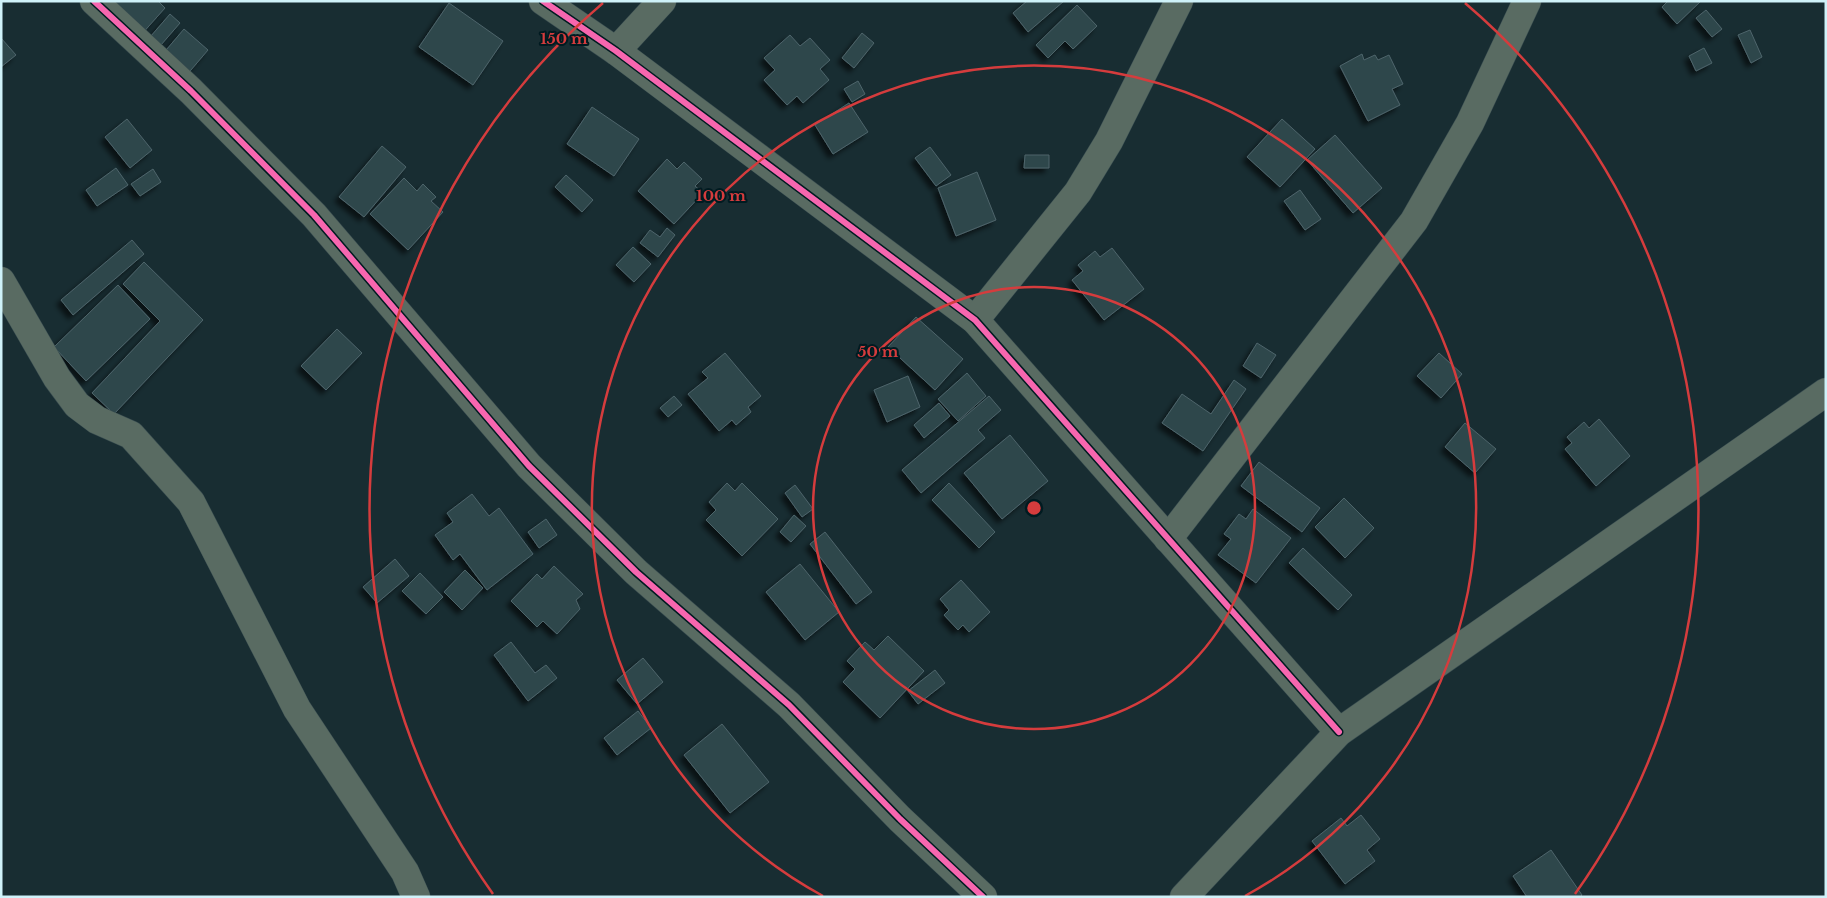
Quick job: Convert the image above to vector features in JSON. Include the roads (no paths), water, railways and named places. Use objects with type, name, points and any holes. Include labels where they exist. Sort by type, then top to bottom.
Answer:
[{"type":"street","points":[[94,1],[191,92],[314,215],[529,466],[636,572],[788,705],[900,819],[983,897]]},
{"type":"street","points":[[543,1],[616,51],[975,320],[1339,732]]},
{"type":"street","points":[[616,51],[662,1]]},
{"type":"street","points":[[975,320],[1078,192],[1108,142],[1178,1]]},
{"type":"street","points":[[1168,539],[1414,221],[1470,123],[1527,1]]},
{"type":"street","points":[[1,281],[57,378],[77,405],[97,420],[131,435],[191,502],[297,708],[405,872],[416,897]]},
{"type":"street","points":[[1184,897],[1339,732],[1826,392]]}]
